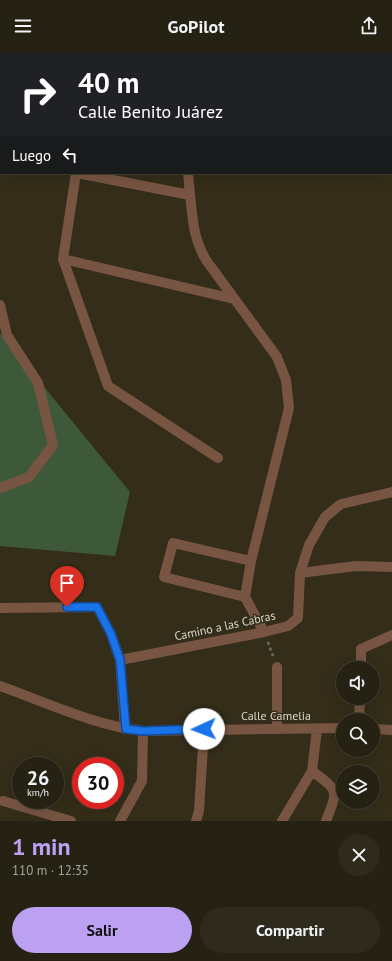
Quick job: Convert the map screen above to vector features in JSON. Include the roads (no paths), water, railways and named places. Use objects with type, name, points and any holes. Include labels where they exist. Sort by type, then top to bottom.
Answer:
[{"type":"street","points":[[77,174],[63,259],[108,386],[218,458]]},
{"type":"street","points":[[82,174],[190,196]]},
{"type":"street","points":[[188,174],[194,232],[198,247],[277,357],[286,380],[289,408],[251,561],[245,597],[264,632]]},
{"type":"street","points":[[63,259],[234,298]]},
{"type":"street","points":[[0,305],[7,335],[38,383],[53,445],[29,477],[0,488]]},
{"type":"street","name":"Camino a las Cabras","points":[[120,660],[288,626],[298,618],[300,573],[309,545],[326,517],[341,504],[392,492]]},
{"type":"street","points":[[245,597],[164,577],[173,543],[251,561]]},
{"type":"street","points":[[300,573],[356,566],[392,567]]},
{"type":"street","points":[[0,608],[97,607],[111,634],[120,660],[126,729]]},
{"type":"street","points":[[361,661],[361,649],[392,635]]},
{"type":"street","points":[[278,667],[278,729]]},
{"type":"street","name":"Calle Camelia","points":[[0,686],[100,722],[126,729],[143,731],[336,728]]},
{"type":"street","points":[[196,821],[199,811],[204,729]]},
{"type":"street","points":[[282,821],[312,771],[317,729]]},
{"type":"street","points":[[380,729],[392,730]]},
{"type":"street","points":[[120,821],[142,781],[143,731]]},
{"type":"street","points":[[312,771],[331,785],[335,798],[326,821]]},
{"type":"street","points":[[3,802],[71,821]]}]
